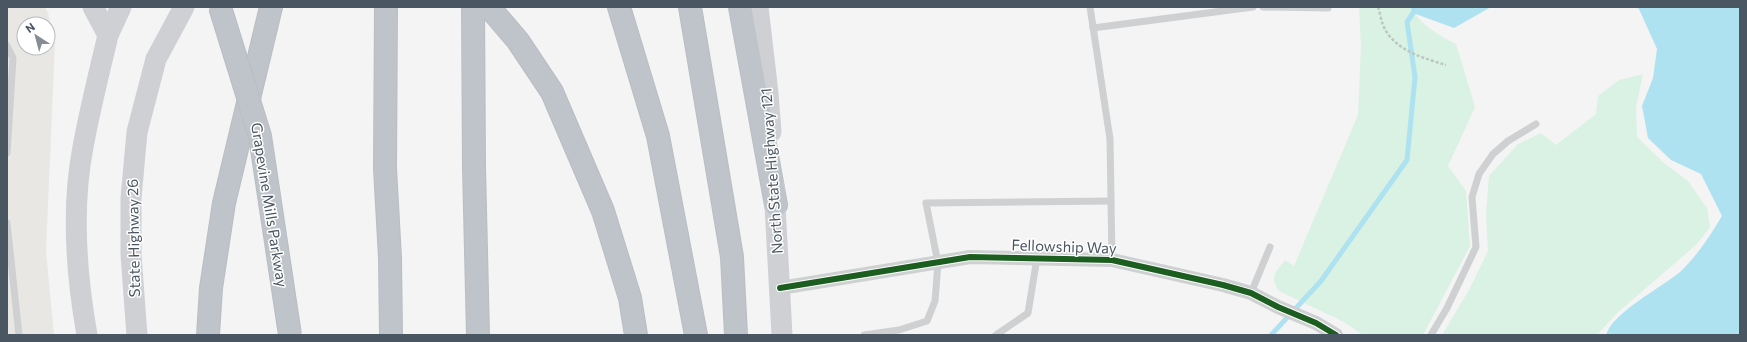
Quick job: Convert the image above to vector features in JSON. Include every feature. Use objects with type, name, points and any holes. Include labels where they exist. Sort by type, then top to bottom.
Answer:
[{"type":"highway","name":"Grapevine Mills Parkway","points":[[220,7],[260,136],[290,335]]},
{"type":"highway","points":[[208,335],[211,288],[224,203],[270,7]]},
{"type":"highway","points":[[386,7],[385,168],[390,258],[392,335]]},
{"type":"highway","points":[[473,7],[474,167],[478,335]]},
{"type":"highway","points":[[489,7],[518,41],[552,92],[603,211],[630,298],[636,335]]},
{"type":"highway","points":[[619,7],[658,136],[696,335]]},
{"type":"highway","points":[[690,7],[732,258],[736,335]]},
{"type":"highway","points":[[740,7],[776,205]]},
{"type":"main road","points":[[93,7],[108,35]]},
{"type":"main road","points":[[87,335],[80,294],[76,241],[76,205],[82,148],[108,35],[121,7]]},
{"type":"main road","name":"State Highway 26","points":[[137,335],[131,255],[131,198],[137,132],[156,59],[184,7]]},
{"type":"main road","name":"North State Highway 121","points":[[758,7],[768,92],[776,205],[782,335]]},
{"type":"street","name":"Fellowship Way","points":[[780,288],[970,257],[1112,260],[1223,285],[1251,293],[1316,323],[1336,335]]},
{"type":"lane","points":[[1090,7],[1110,139],[1112,260]]},
{"type":"lane","points":[[1093,28],[1253,7]]},
{"type":"lane","points":[[1262,7],[1328,8]]},
{"type":"lane","points":[[7,46],[13,58],[8,109],[7,153]]},
{"type":"lane","points":[[1431,335],[1447,308],[1476,247],[1472,197],[1479,174],[1493,154],[1508,141],[1536,124]]},
{"type":"lane","points":[[864,335],[899,330],[927,321],[935,301],[938,263],[926,204],[1111,201]]},
{"type":"lane","points":[[7,223],[19,335]]},
{"type":"lane","points":[[1251,293],[1270,247]]},
{"type":"lane","points":[[996,335],[1028,313],[1037,258]]},
{"type":"path","points":[[1378,7],[1383,26],[1394,41],[1416,56],[1446,65]]},
{"type":"shaded area","points":[[7,7],[45,7],[49,16],[16,16],[16,56],[54,56],[46,251],[54,335],[7,335]]},
{"type":"green space","points":[[1359,7],[1410,7],[1419,19],[1430,29],[1456,44],[1475,107],[1448,166],[1466,191],[1470,246],[1423,335],[1363,335],[1344,322],[1279,291],[1274,282],[1275,275],[1285,260],[1294,266],[1358,115],[1361,46]]},
{"type":"green space","points":[[1643,74],[1636,107],[1637,137],[1664,163],[1688,181],[1707,208],[1710,227],[1697,244],[1616,314],[1597,335],[1442,335],[1469,290],[1488,251],[1486,214],[1489,176],[1518,144],[1541,133],[1556,145],[1596,114],[1598,96],[1619,80]]},
{"type":"water","points":[[1410,7],[1491,7],[1454,28],[1413,13]]},
{"type":"water","points":[[1636,7],[1740,7],[1740,335],[1606,335],[1610,326],[1627,309],[1672,278],[1686,266],[1703,246],[1722,216],[1701,174],[1671,160],[1648,138],[1642,106],[1653,78],[1657,49],[1639,9]]},
{"type":"waterway","points":[[1271,335],[1321,281],[1407,160],[1415,77],[1407,22],[1413,13],[1420,7]]},
{"type":"cycle path","points":[[780,288],[970,257],[1112,260],[1223,285],[1251,293],[1278,307],[1316,323],[1336,335]]}]
